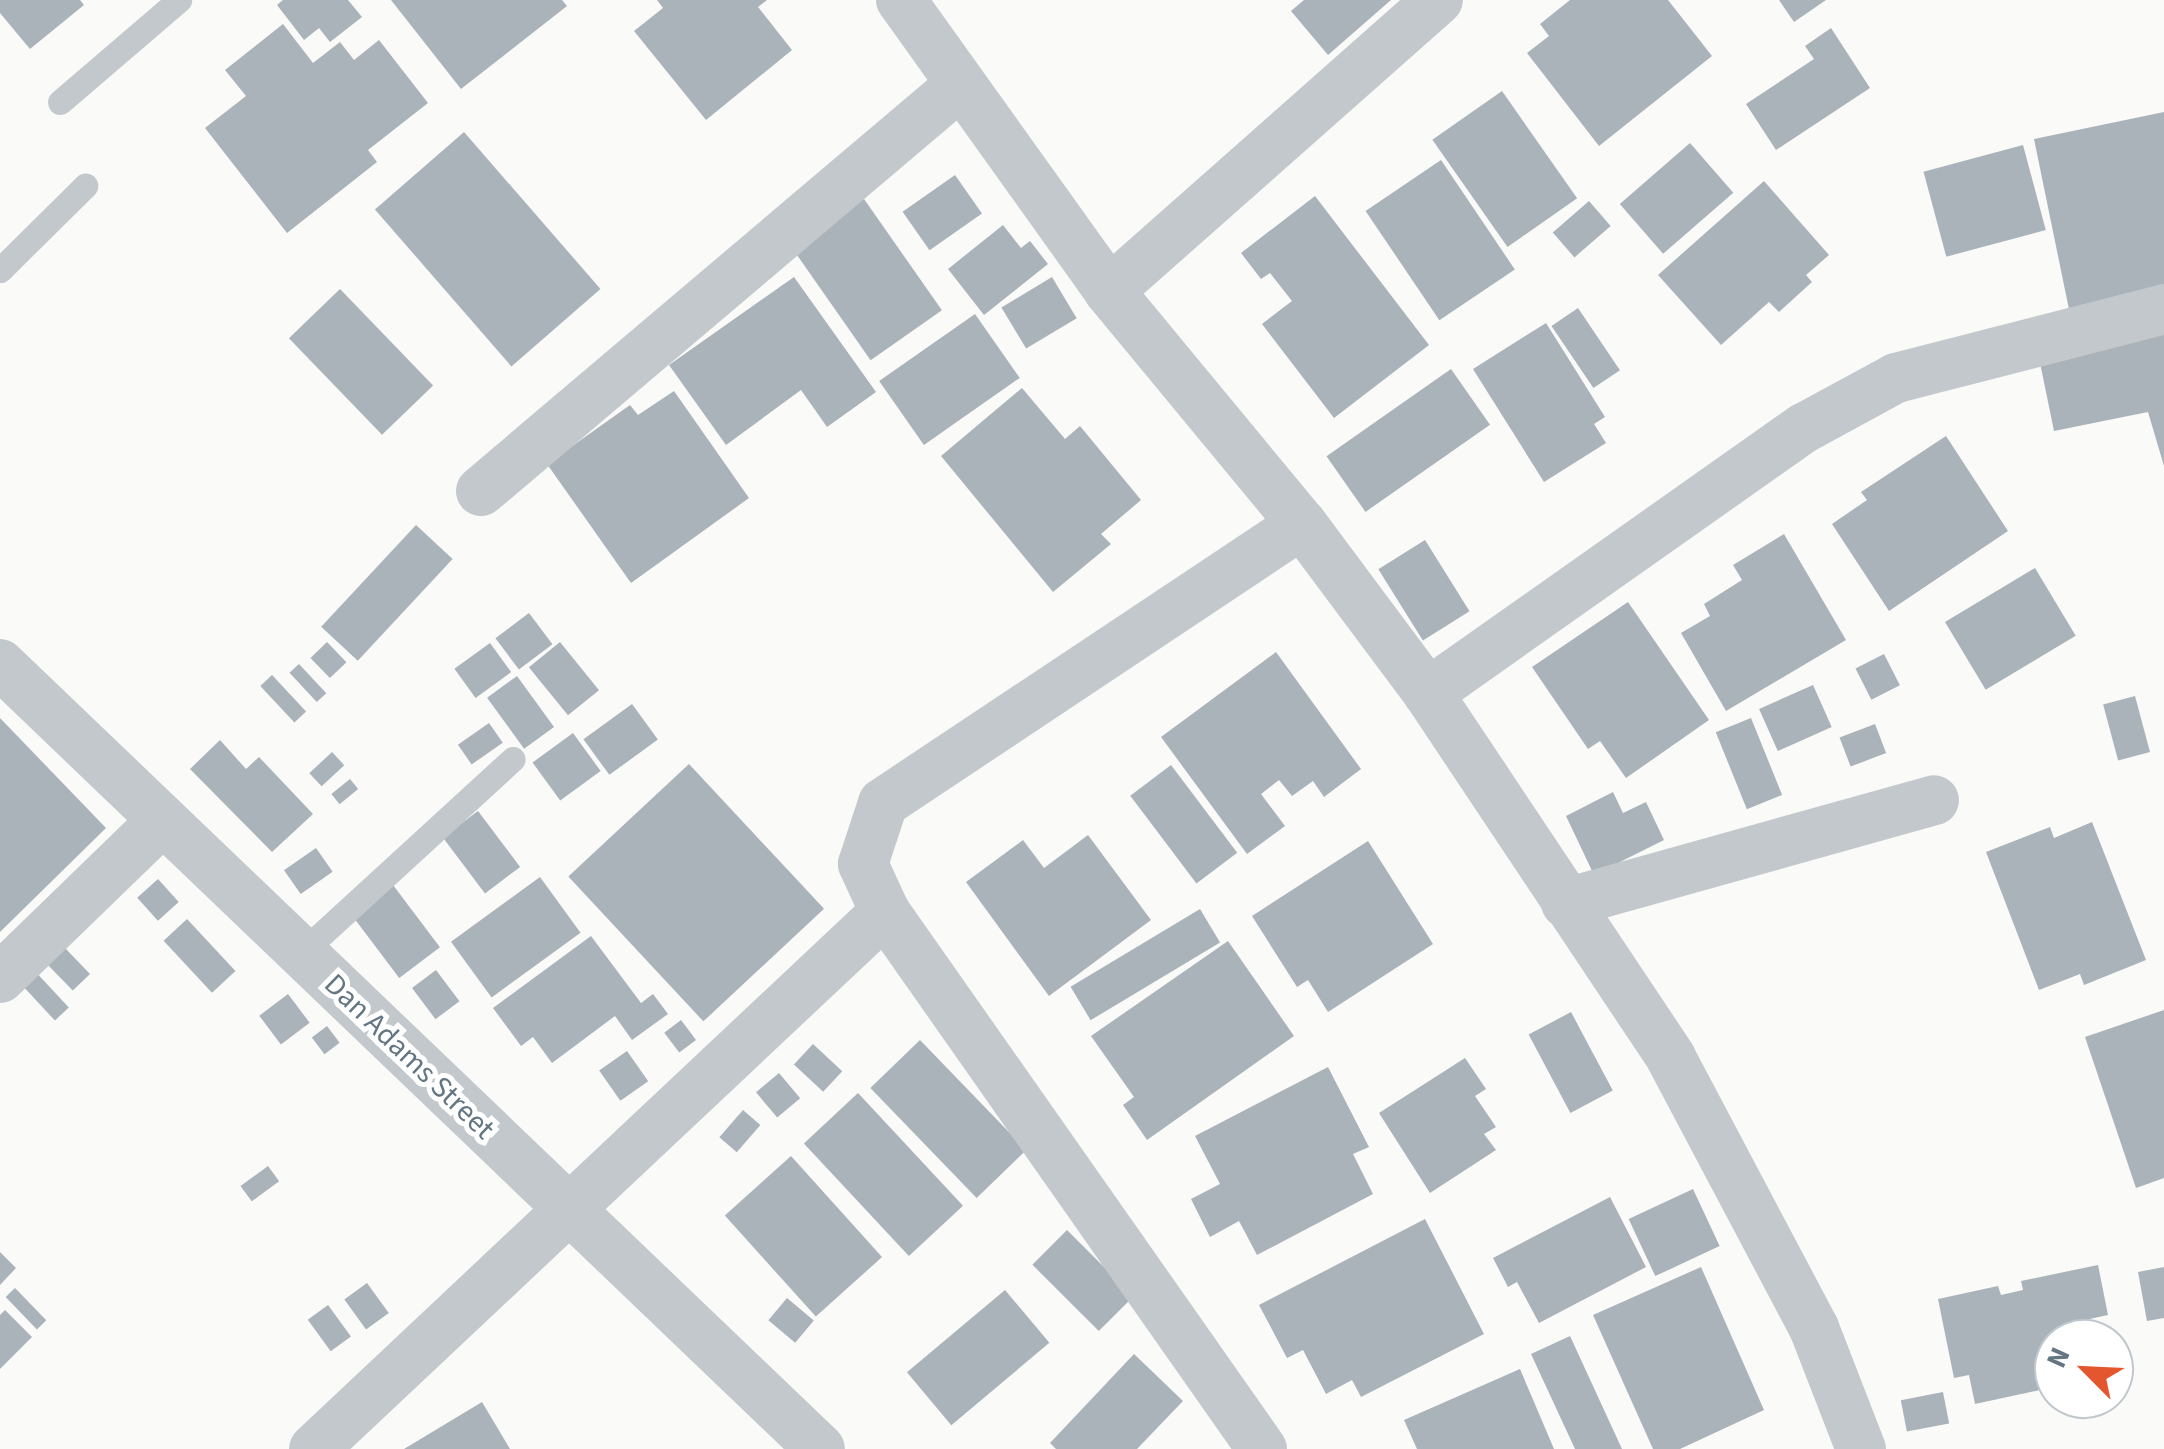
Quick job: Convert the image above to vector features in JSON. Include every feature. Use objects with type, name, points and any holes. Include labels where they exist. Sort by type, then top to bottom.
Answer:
[{"type":"street","points":[[901,0],[1109,291],[1302,524],[1428,693],[1671,1058],[1814,1328],[1861,1449]]},
{"type":"street","points":[[1109,291],[1438,0]]},
{"type":"street","points":[[481,491],[960,84]]},
{"type":"street","points":[[1428,693],[1804,428],[1896,378],[2164,309]]},
{"type":"street","points":[[1262,1449],[885,912],[862,864],[883,803],[1302,524]]},
{"type":"street","name":"Dan Adams Street","points":[[0,664],[820,1449]]},
{"type":"street","points":[[1566,904],[1934,800]]},
{"type":"street","points":[[0,978],[162,820]]},
{"type":"street","points":[[314,1449],[885,912]]},
{"type":"lane","points":[[60,102],[180,0]]},
{"type":"lane","points":[[0,270],[85,186]]},
{"type":"lane","points":[[301,953],[512,759]]},
{"type":"building","points":[[0,0],[80,0],[84,5],[30,49],[0,13]]},
{"type":"building","points":[[283,0],[348,0],[362,17],[330,42],[319,28],[304,40],[277,5]]},
{"type":"building","points":[[391,0],[562,0],[567,6],[461,89]]},
{"type":"building","points":[[657,0],[767,0],[758,7],[792,50],[706,120],[634,31],[663,8]]},
{"type":"building","points":[[1304,0],[1391,0],[1328,55],[1291,11]]},
{"type":"building","points":[[1570,0],[1668,0],[1712,56],[1599,146],[1527,53],[1549,36],[1540,24]]},
{"type":"building","points":[[1779,0],[1826,0],[1794,22]]},
{"type":"building","points":[[283,24],[313,63],[340,42],[354,60],[379,40],[428,103],[368,150],[377,162],[287,233],[205,128],[246,96],[225,70]]},
{"type":"building","points":[[1831,28],[1870,88],[1776,150],[1746,104],[1814,59],[1805,46]]},
{"type":"building","points":[[1502,91],[1577,198],[1508,247],[1432,140]]},
{"type":"building","points":[[2164,112],[2164,305],[2072,324],[2034,139]]},
{"type":"building","points":[[464,132],[600,289],[511,366],[375,209]]},
{"type":"building","points":[[1690,143],[1733,193],[1663,254],[1620,204]]},
{"type":"building","points":[[2023,145],[2046,230],[1946,257],[1924,172]]},
{"type":"building","points":[[1441,160],[1515,269],[1439,320],[1366,211]]},
{"type":"building","points":[[955,175],[982,214],[930,250],[903,212]]},
{"type":"building","points":[[1764,181],[1829,255],[1806,275],[1812,282],[1779,312],[1769,302],[1721,345],[1658,275]]},
{"type":"building","points":[[857,189],[942,310],[871,360],[786,239]]},
{"type":"building","points":[[1315,196],[1429,345],[1334,418],[1262,324],[1292,301],[1270,273],[1261,279],[1241,253]]},
{"type":"building","points":[[1589,201],[1611,226],[1574,257],[1553,232]]},
{"type":"building","points":[[1003,225],[1021,248],[1030,241],[1048,264],[984,315],[948,269]]},
{"type":"building","points":[[794,277],[876,392],[827,427],[801,390],[726,445],[669,365]]},
{"type":"building","points":[[1052,277],[1077,318],[1026,349],[1001,307]]},
{"type":"building","points":[[340,289],[433,385],[382,435],[289,338]]},
{"type":"building","points":[[1578,308],[1620,370],[1593,388],[1551,326]]},
{"type":"building","points":[[975,314],[1020,378],[924,445],[879,381]]},
{"type":"building","points":[[1546,323],[1605,417],[1594,424],[1606,443],[1544,482],[1473,369]]},
{"type":"building","points":[[2164,333],[2164,466],[2148,412],[2054,431],[2039,358]]},
{"type":"building","points":[[1451,369],[1490,425],[1365,512],[1326,456]]},
{"type":"building","points":[[1022,388],[1065,439],[1080,426],[1141,500],[1101,534],[1111,544],[1053,592],[941,456]]},
{"type":"building","points":[[674,391],[749,498],[631,583],[547,464],[630,405],[638,415]]},
{"type":"building","points":[[1946,436],[2008,531],[1889,611],[1832,524],[1867,500],[1861,492]]},
{"type":"building","points":[[416,525],[453,559],[358,661],[321,627]]},
{"type":"building","points":[[1784,534],[1846,640],[1726,711],[1681,633],[1710,616],[1704,604],[1742,580],[1733,565]]},
{"type":"building","points":[[1425,540],[1470,611],[1423,640],[1378,569]]},
{"type":"building","points":[[2035,568],[2076,636],[1986,690],[1945,622]]},
{"type":"building","points":[[1628,602],[1709,720],[1626,778],[1600,741],[1588,749],[1532,667]]},
{"type":"building","points":[[529,613],[552,644],[519,669],[495,638]]},
{"type":"building","points":[[327,642],[346,662],[330,678],[310,658]]},
{"type":"building","points":[[560,642],[599,690],[568,715],[529,667]]},
{"type":"building","points":[[490,643],[511,672],[476,698],[454,669]]},
{"type":"building","points":[[1276,652],[1361,769],[1324,797],[1313,781],[1292,796],[1279,780],[1261,794],[1285,826],[1247,854],[1161,737]]},
{"type":"building","points":[[1884,654],[1900,685],[1871,700],[1855,669]]},
{"type":"building","points":[[299,664],[326,693],[317,702],[289,673]]},
{"type":"building","points":[[272,675],[306,712],[294,722],[260,686]]},
{"type":"building","points":[[517,676],[554,727],[524,749],[487,698]]},
{"type":"building","points":[[1813,685],[1832,727],[1778,751],[1759,709]]},
{"type":"building","points":[[2135,696],[2150,752],[2118,761],[2103,705]]},
{"type":"building","points":[[632,704],[658,740],[609,775],[583,739]]},
{"type":"building","points":[[0,718],[106,828],[0,932]]},
{"type":"building","points":[[1751,718],[1782,795],[1747,809],[1716,732]]},
{"type":"building","points":[[489,723],[503,743],[472,764],[458,745]]},
{"type":"building","points":[[1875,724],[1886,753],[1851,767],[1840,738]]},
{"type":"building","points":[[573,733],[601,771],[560,800],[533,762]]},
{"type":"building","points":[[220,740],[246,769],[259,757],[313,814],[272,852],[190,769]]},
{"type":"building","points":[[332,752],[344,765],[322,786],[309,773]]},
{"type":"building","points":[[689,764],[824,909],[703,1021],[568,877]]},
{"type":"building","points":[[1171,765],[1237,853],[1196,884],[1130,796]]},
{"type":"building","points":[[350,779],[358,789],[340,804],[331,794]]},
{"type":"building","points":[[1613,792],[1623,813],[1646,802],[1664,840],[1594,875],[1566,816]]},
{"type":"building","points":[[478,811],[520,867],[485,893],[443,837]]},
{"type":"building","points":[[2092,822],[2146,960],[2084,985],[2080,974],[2039,990],[1986,852],[2050,827],[2054,838]]},
{"type":"building","points":[[1088,835],[1151,920],[1049,996],[966,882],[1023,840],[1044,868]]},
{"type":"building","points":[[1368,841],[1433,944],[1328,1012],[1308,980],[1297,987],[1252,916]]},
{"type":"building","points":[[316,848],[333,872],[301,894],[284,870]]},
{"type":"building","points":[[540,877],[581,933],[492,997],[451,942]]},
{"type":"building","points":[[158,879],[179,902],[158,921],[137,898]]},
{"type":"building","points":[[393,885],[440,947],[399,978],[352,916]]},
{"type":"building","points":[[1200,909],[1220,942],[1091,1020],[1071,987]]},
{"type":"building","points":[[187,919],[235,971],[212,993],[164,941]]},
{"type":"building","points":[[591,936],[641,1003],[653,994],[668,1014],[632,1040],[615,1016],[552,1063],[533,1037],[521,1046],[493,1008]]},
{"type":"building","points":[[1228,941],[1294,1036],[1147,1140],[1123,1105],[1134,1097],[1091,1036]]},
{"type":"building","points":[[65,948],[90,974],[73,991],[48,965]]},
{"type":"building","points":[[32,968],[69,1007],[55,1020],[18,981]]},
{"type":"building","points":[[436,970],[459,1001],[436,1019],[412,988]]},
{"type":"building","points":[[288,994],[310,1023],[281,1044],[259,1016]]},
{"type":"building","points":[[2164,1010],[2164,1178],[2136,1188],[2085,1037]]},
{"type":"building","points":[[1571,1012],[1613,1091],[1570,1113],[1529,1035]]},
{"type":"building","points":[[681,1020],[696,1040],[679,1053],[664,1033]]},
{"type":"building","points":[[327,1026],[340,1043],[324,1054],[312,1037]]},
{"type":"building","points":[[920,1040],[1026,1150],[977,1198],[870,1088]]},
{"type":"building","points":[[813,1044],[842,1071],[823,1092],[794,1064]]},
{"type":"building","points":[[627,1051],[648,1081],[620,1101],[599,1071]]},
{"type":"building","points":[[1465,1058],[1486,1089],[1475,1096],[1496,1127],[1484,1134],[1496,1150],[1430,1193],[1379,1113]]},
{"type":"building","points":[[1328,1067],[1369,1147],[1353,1154],[1373,1194],[1257,1255],[1239,1221],[1210,1237],[1191,1199],[1220,1184],[1195,1136]]},
{"type":"building","points":[[779,1073],[800,1098],[777,1118],[756,1092]]},
{"type":"building","points":[[858,1093],[963,1206],[909,1256],[804,1143]]},
{"type":"building","points":[[743,1110],[760,1125],[737,1152],[719,1137]]},
{"type":"building","points":[[791,1156],[882,1257],[816,1317],[725,1216]]},
{"type":"building","points":[[268,1166],[279,1181],[252,1201],[240,1186]]},
{"type":"building","points":[[1693,1189],[1720,1246],[1655,1276],[1629,1219]]},
{"type":"building","points":[[1610,1197],[1646,1267],[1539,1323],[1517,1282],[1508,1287],[1493,1258]]},
{"type":"building","points":[[1425,1219],[1484,1334],[1361,1397],[1352,1380],[1326,1394],[1303,1350],[1287,1358],[1259,1305]]},
{"type":"building","points":[[1067,1230],[1133,1296],[1099,1331],[1032,1265]]},
{"type":"building","points":[[0,1252],[16,1268],[0,1285]]},
{"type":"building","points":[[2098,1265],[2108,1315],[2090,1319],[2034,1319],[2034,1391],[1975,1404],[1969,1375],[1954,1378],[1938,1299],[1998,1286],[2001,1295],[2023,1290],[2021,1281]]},
{"type":"building","points":[[1701,1267],[1764,1410],[1680,1449],[1653,1449],[1593,1315]]},
{"type":"building","points":[[2164,1267],[2164,1318],[2147,1321],[2138,1272]]},
{"type":"building","points":[[367,1283],[389,1313],[366,1329],[344,1299]]},
{"type":"building","points":[[15,1288],[46,1320],[37,1329],[6,1297]]},
{"type":"building","points":[[1005,1290],[1049,1343],[951,1425],[907,1372]]},
{"type":"building","points":[[787,1298],[814,1320],[795,1343],[768,1320]]},
{"type":"building","points":[[328,1305],[351,1337],[331,1351],[308,1320]]},
{"type":"building","points":[[5,1310],[32,1337],[0,1369],[0,1315]]},
{"type":"building","points":[[1570,1336],[1622,1449],[1575,1449],[1531,1354]]},
{"type":"building","points":[[1134,1354],[1183,1401],[1137,1449],[1056,1449],[1050,1443]]},
{"type":"building","points":[[1520,1369],[1554,1449],[1417,1449],[1404,1420]]},
{"type":"building","points":[[1943,1392],[1949,1423],[1907,1432],[1901,1400]]},
{"type":"building","points":[[482,1402],[510,1449],[404,1449]]}]
